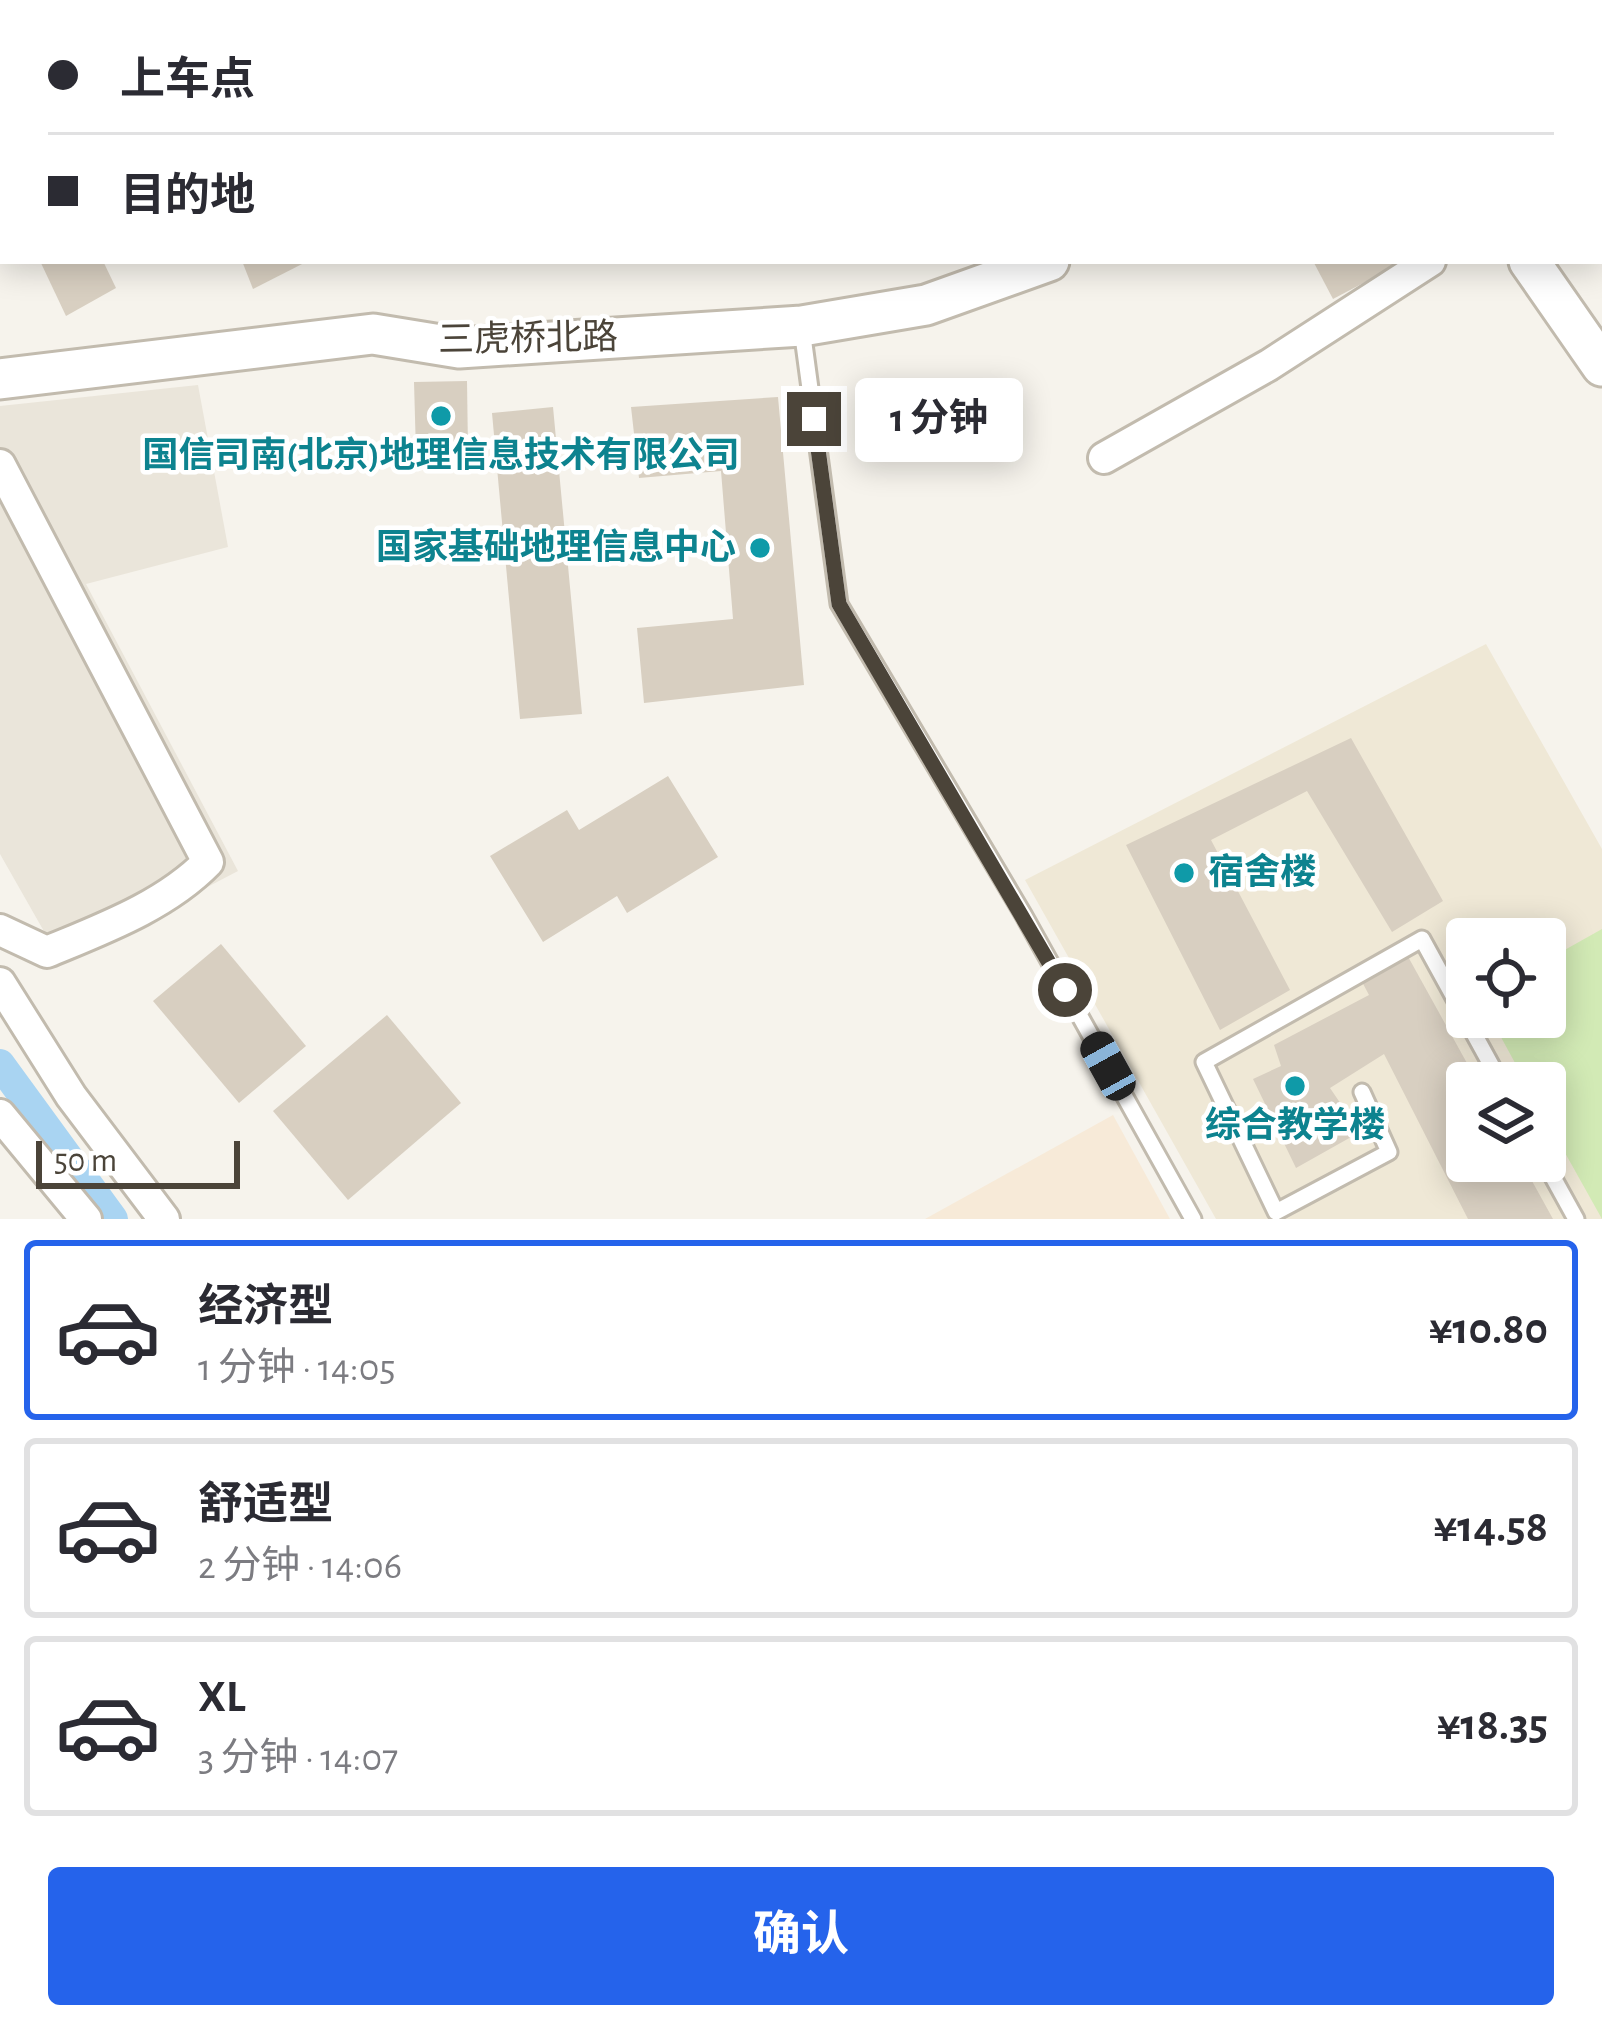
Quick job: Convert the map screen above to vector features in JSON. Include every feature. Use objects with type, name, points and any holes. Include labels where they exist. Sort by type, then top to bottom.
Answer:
[{"type":"street","name":"三虎桥北路","points":[[0,380],[373,334],[459,348],[802,326],[926,305],[1041,264]]},
{"type":"street","points":[[1104,458],[1269,365],[1425,264]]},
{"type":"street","points":[[1531,264],[1602,366]]},
{"type":"street","points":[[0,465],[208,862],[191,879],[114,924],[46,952],[0,930]]},
{"type":"street","points":[[0,983],[70,1096],[164,1219]]},
{"type":"street","points":[[0,1114],[86,1219]]},
{"type":"lane","points":[[802,326],[839,604],[1023,914],[1192,1219]]},
{"type":"lane","points":[[1362,1092],[1389,1152],[1276,1212],[1204,1062],[1422,939],[1489,1062]]},
{"type":"lane","points":[[1556,1182],[1576,1219]]},
{"type":"shaded area","points":[[198,385],[228,547],[86,584],[238,871],[62,963],[0,854],[0,406]]},
{"type":"shaded area","points":[[1486,644],[1602,849],[1602,1219],[1216,1219],[1025,880]]},
{"type":"shaded area","points":[[1113,1115],[1170,1219],[925,1219]]},
{"type":"green space","points":[[1602,929],[1602,1219],[1566,1155],[1566,1062],[1515,1062],[1501,1038],[1566,1038],[1566,949]]},
{"type":"building","points":[[41,264],[104,264],[116,288],[66,316]]},
{"type":"building","points":[[243,264],[302,264],[253,289]]},
{"type":"building","points":[[1315,264],[1399,264],[1333,299]]},
{"type":"building","name":"国信司南(北京)地理信息技术有限公司","points":[[467,381],[468,450],[416,453],[414,382]]},
{"type":"building","name":"国家基础地理信息中心","points":[[778,397],[804,685],[644,703],[637,628],[733,619],[721,471],[639,478],[631,407]]},
{"type":"building","points":[[553,407],[582,714],[520,719],[492,413]]},
{"type":"building","name":"宿舍楼","points":[[1351,738],[1443,901],[1392,932],[1307,791],[1211,840],[1290,990],[1220,1030],[1126,845]]},
{"type":"building","points":[[668,776],[718,857],[627,913],[617,896],[543,942],[490,856],[567,810],[579,830]]},
{"type":"building","points":[[221,944],[306,1046],[239,1103],[153,1001]]},
{"type":"building","name":"综合教学楼","points":[[1406,953],[1446,1025],[1446,1038],[1453,1038],[1466,1062],[1446,1062],[1446,1176],[1384,1054],[1330,1088],[1360,1132],[1296,1168],[1253,1079],[1281,1066],[1274,1045],[1369,995],[1360,978]]},
{"type":"building","points":[[387,1015],[461,1103],[348,1200],[273,1111]]},
{"type":"building","name":"综合教学楼","points":[[1449,1182],[1533,1182],[1553,1219],[1468,1219]]},
{"type":"waterway","points":[[0,1064],[113,1219]]},
{"type":"place","name":"国信司南(北京)地理信息技术有限公司","points":[[441,416]]},
{"type":"place","name":"国家基础地理信息中心","points":[[760,548]]},
{"type":"place","name":"宿舍楼","points":[[1184,873]]},
{"type":"place","name":"综合教学楼","points":[[1295,1086]]},
{"type":"route","points":[[814,419],[839,604],[1065,990]]}]
